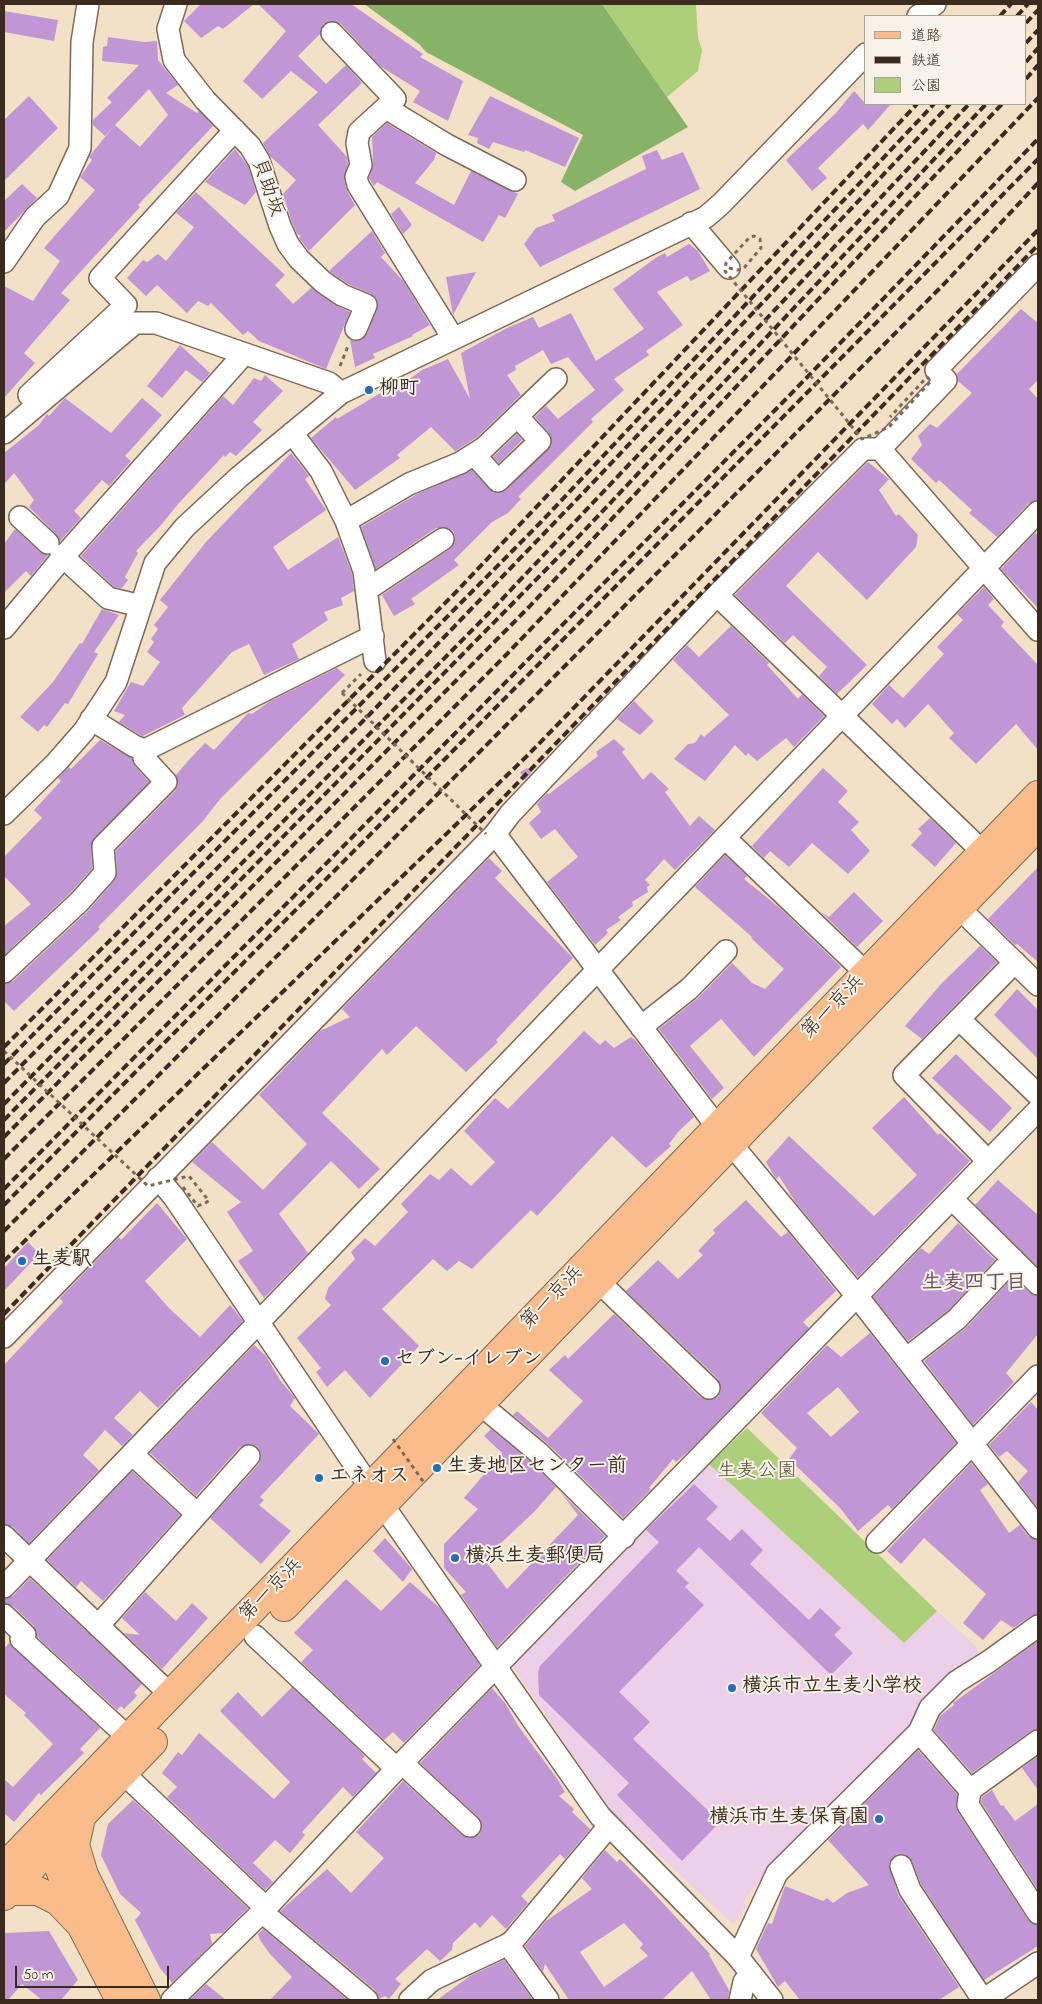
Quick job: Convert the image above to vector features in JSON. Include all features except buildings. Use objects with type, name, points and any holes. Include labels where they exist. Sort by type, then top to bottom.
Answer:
[{"type":"main road","name":"第一京浜","points":[[5,1881],[51,1856],[68,1816],[123,1773],[255,1636],[377,1496],[480,1404],[598,1281],[866,974],[1038,795]]},
{"type":"main road","name":"第一京浜","points":[[5,1881],[68,1816],[130,1739],[172,1696],[377,1496],[724,1136],[959,908],[1038,826]]},
{"type":"main road","points":[[68,1816],[91,1917],[120,2000]]},
{"type":"main road","points":[[51,1856],[146,2000]]},
{"type":"main road","points":[[5,1881],[38,1891],[91,1917]]},
{"type":"street","points":[[4,262],[35,217],[58,196],[80,148],[82,42],[88,4]]},
{"type":"street","name":"貝助坂","points":[[176,4],[168,29],[174,60],[205,100],[235,130],[259,161],[280,226],[288,244],[299,259],[323,282],[342,295],[366,305],[356,329]]},
{"type":"street","points":[[919,15],[935,4]]},
{"type":"street","points":[[332,33],[395,99],[360,132],[357,143],[361,165],[356,177],[358,186],[453,338]]},
{"type":"street","points":[[4,814],[56,763],[91,719],[116,682],[155,563],[185,527],[292,433],[341,393],[706,217],[721,204],[864,56]]},
{"type":"street","points":[[386,108],[447,146],[515,180]]},
{"type":"street","points":[[37,404],[28,394],[126,305],[100,278],[235,130]]},
{"type":"street","points":[[691,223],[729,268]]},
{"type":"street","points":[[4,1337],[491,834],[717,595],[863,449],[880,449],[946,380],[936,370],[1038,265]]},
{"type":"street","points":[[4,434],[37,404],[135,323],[156,323],[329,383],[341,393]]},
{"type":"street","points":[[4,628],[57,551],[244,354]]},
{"type":"street","points":[[346,522],[409,484],[460,463],[484,448],[556,379]]},
{"type":"street","points":[[474,454],[498,481],[540,442],[517,416]]},
{"type":"street","points":[[292,433],[321,471],[346,522],[364,571],[374,636],[370,665]]},
{"type":"street","points":[[880,449],[1038,630]]},
{"type":"street","points":[[4,1587],[1038,512]]},
{"type":"street","points":[[20,517],[108,598],[141,606]]},
{"type":"street","points":[[366,588],[371,587],[443,539]]},
{"type":"street","points":[[717,595],[983,852]]},
{"type":"street","points":[[91,719],[134,746],[144,750],[374,636]]},
{"type":"street","points":[[4,972],[79,902],[105,873],[104,846],[166,782],[144,758],[144,750]]},
{"type":"street","points":[[491,834],[724,1136],[857,1296],[1038,1528]]},
{"type":"street","points":[[724,838],[866,974]]},
{"type":"street","points":[[959,908],[1038,985]]},
{"type":"street","points":[[641,1027],[689,989],[726,951]]},
{"type":"street","points":[[988,1161],[904,1075],[1015,962]]},
{"type":"street","points":[[959,1019],[1038,1095]]},
{"type":"street","points":[[172,2000],[264,1910],[400,1766],[1038,1110]]},
{"type":"street","points":[[158,1178],[178,1192],[259,1322],[377,1496],[609,1826],[745,1965],[772,2000]]},
{"type":"street","points":[[952,1199],[1038,1284]]},
{"type":"street","points":[[906,1359],[957,1319],[1013,1259]]},
{"type":"street","points":[[598,1281],[710,1388]]},
{"type":"street","points":[[877,1542],[1038,1376]]},
{"type":"street","points":[[480,1404],[539,1453],[624,1537]]},
{"type":"street","points":[[132,1454],[196,1513]]},
{"type":"street","points":[[98,1626],[248,1456]]},
{"type":"street","points":[[4,1536],[172,1696]]},
{"type":"street","points":[[4,1615],[25,1635],[21,1639],[130,1739]]},
{"type":"street","points":[[740,2000],[745,1965],[777,1873],[919,1732],[930,1708],[950,1688],[1038,1626]]},
{"type":"street","points":[[255,1636],[470,1826]]},
{"type":"street","points":[[919,1732],[970,1790]]},
{"type":"street","points":[[1038,1741],[970,1790],[968,1805],[1038,1913]]},
{"type":"street","points":[[123,1773],[264,1910],[367,2000]]},
{"type":"street","points":[[410,2000],[432,1980],[508,1944],[609,1826]]},
{"type":"street","points":[[901,1866],[910,1890],[983,2000],[1038,1963]]},
{"type":"street","points":[[508,1944],[548,2000]]},
{"type":"path","points":[[729,268],[733,270],[743,268],[761,248],[760,239],[754,236],[749,238],[726,263],[725,271],[862,439],[889,427],[931,381],[927,377],[890,417]]},
{"type":"path","points":[[338,371],[356,329]]},
{"type":"path","points":[[370,665],[342,693],[491,834]]},
{"type":"path","points":[[4,1051],[148,1186],[189,1176],[209,1201],[198,1206],[178,1192]]},
{"type":"path","points":[[393,1439],[425,1484]]},
{"type":"shaded area","name":"横浜市立生麦小学校","points":[[709,1464],[903,1642],[937,1611],[976,1646],[978,1654],[945,1678],[896,1744],[772,1864],[743,1902],[746,1906],[734,1925],[610,1810],[510,1663]]},
{"type":"green space","points":[[364,4],[602,4],[688,127],[575,191],[561,182],[583,135],[426,52],[419,44]]},
{"type":"green space","points":[[602,4],[696,4],[698,38],[702,50],[698,71],[667,97]]},
{"type":"green space","name":"生麦公園","points":[[747,1428],[937,1611],[904,1643],[709,1464]]},
{"type":"railway","points":[[1001,15],[1011,4]]},
{"type":"railway","points":[[1018,15],[1028,4]]},
{"type":"railway","points":[[1027,22],[1038,10]]},
{"type":"railway","points":[[1027,42],[1038,30]]},
{"type":"railway","points":[[1027,61],[1038,48]]},
{"type":"railway","points":[[1027,78],[1038,65]]},
{"type":"railway","points":[[4,1159],[505,656],[1038,98]]},
{"type":"railway","points":[[4,1047],[457,591],[916,105]]},
{"type":"railway","points":[[4,1064],[541,522],[933,105]]},
{"type":"railway","points":[[4,1083],[368,716],[584,492],[949,105]]},
{"type":"railway","points":[[4,1104],[489,613],[968,105]]},
{"type":"railway","points":[[4,1120],[583,532],[985,105]]},
{"type":"railway","points":[[4,1137],[529,607],[1001,105]]},
{"type":"railway","points":[[4,1189],[785,400],[1038,139]]},
{"type":"railway","points":[[4,1205],[1038,159]]},
{"type":"railway","points":[[4,1231],[944,284],[1038,183]]},
{"type":"railway","points":[[4,1261],[528,755],[1038,230]]},
{"type":"railway","points":[[4,1314],[1038,245]]},
{"type":"place","name":"柳町","points":[[369,390]]},
{"type":"place","name":"生麦駅","points":[[22,1261]]},
{"type":"place","name":"セブン-イレブン","points":[[385,1361]]},
{"type":"place","name":"生麦地区センター前","points":[[437,1468]]},
{"type":"place","name":"エネオス","points":[[319,1478]]},
{"type":"place","name":"横浜生麦郵便局","points":[[455,1558]]},
{"type":"place","name":"横浜市立生麦小学校","points":[[732,1688]]},
{"type":"place","name":"横浜市生麦保育園","points":[[879,1819]]},
{"type":"district","name":"生麦四丁目","points":[[974,1285]]}]
